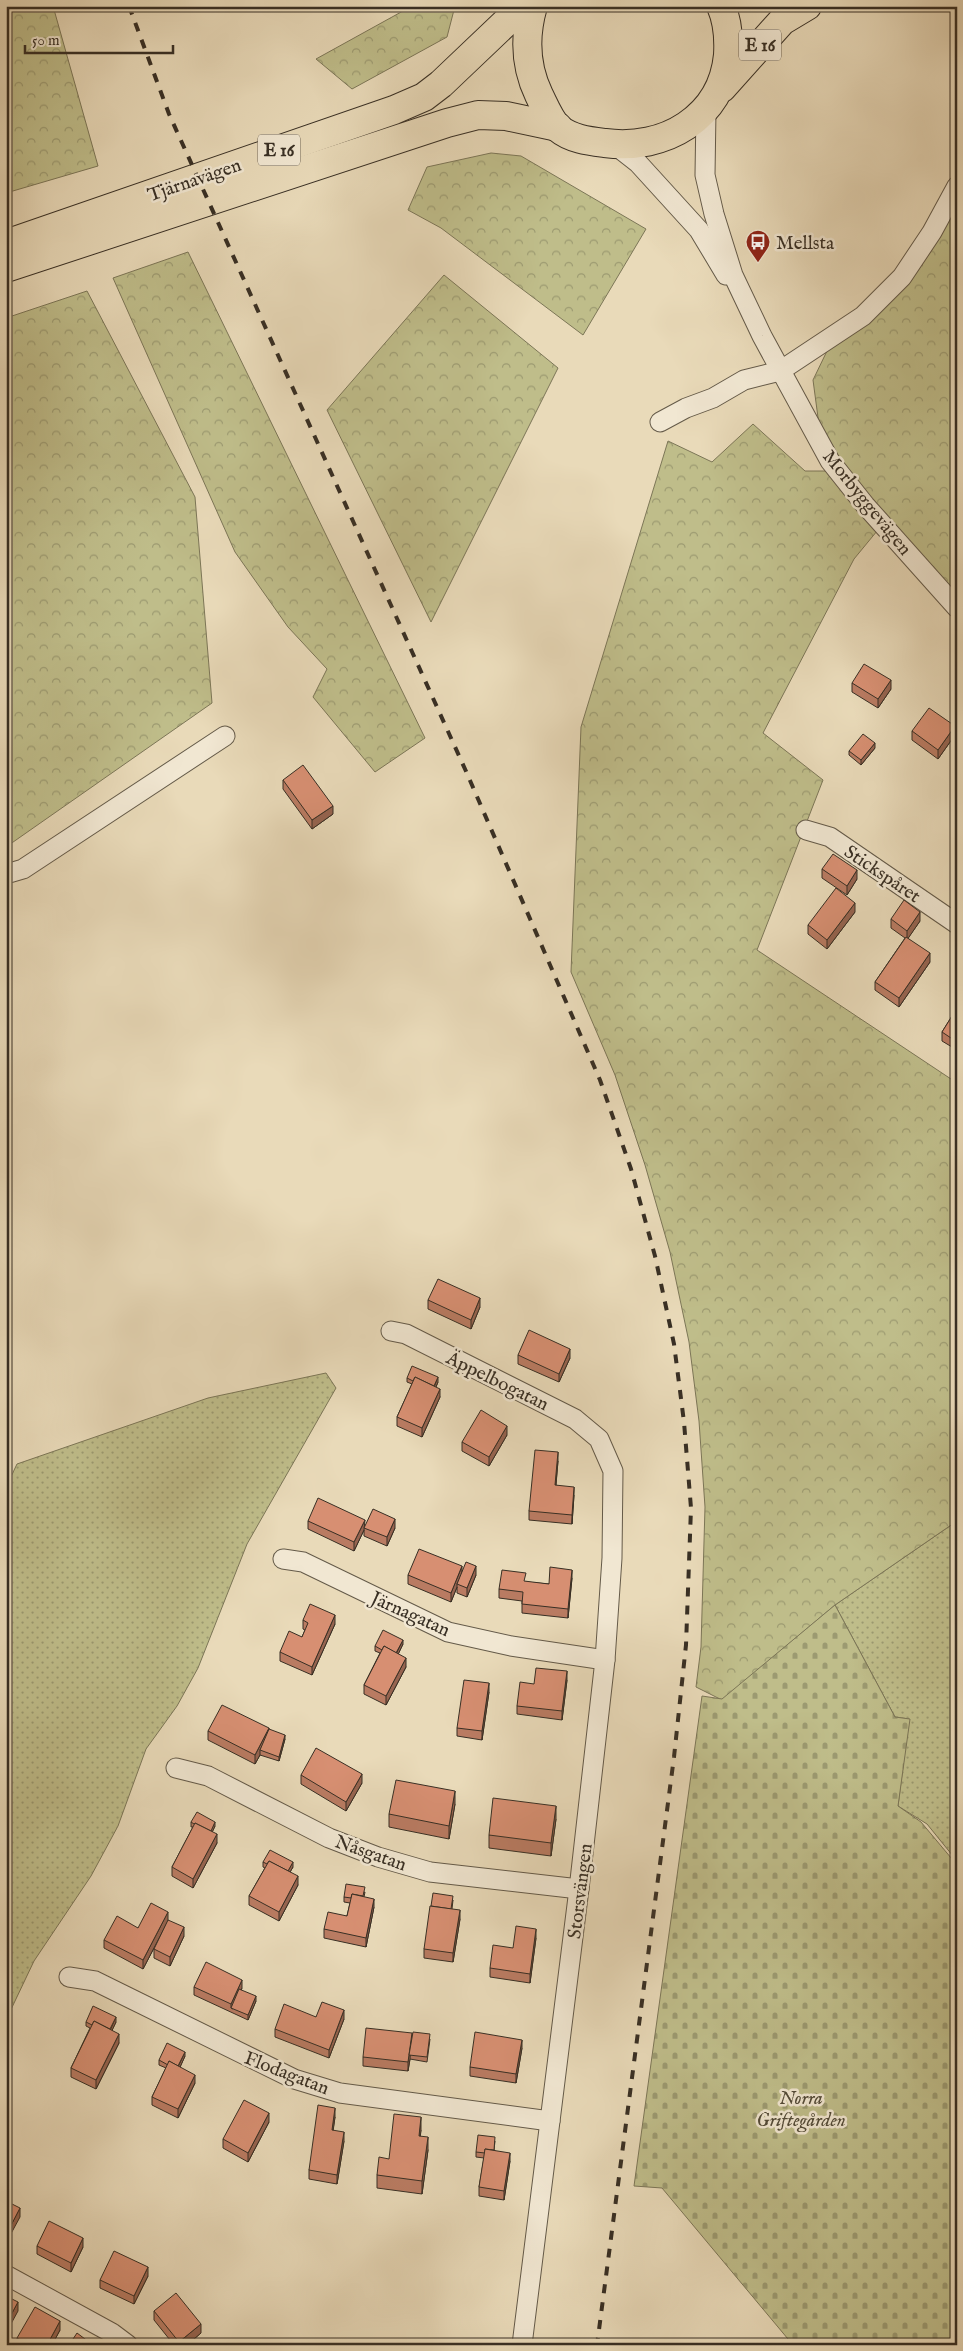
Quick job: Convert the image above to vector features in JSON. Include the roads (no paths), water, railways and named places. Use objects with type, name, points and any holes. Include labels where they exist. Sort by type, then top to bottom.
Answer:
[{"type":"highway","name":"Tjärnavägen","points":[[6,244],[385,114],[424,97],[465,63],[523,6]]},
{"type":"highway","points":[[533,6],[528,31],[528,66],[533,83],[558,127]]},
{"type":"highway","name":"E 16","points":[[712,101],[727,65],[728,30],[721,6]]},
{"type":"highway","name":"E 16","points":[[558,127],[584,140],[615,145],[640,144],[662,138],[679,130],[712,101],[782,21],[807,6]]},
{"type":"highway","name":"Tjärnavägen","points":[[6,268],[447,123],[478,115],[506,116],[558,127]]},
{"type":"street","name":"Morbyggevägen","points":[[712,101],[705,176],[714,214],[733,275],[762,336],[830,461],[865,505],[957,608]]},
{"type":"street","name":"Morbyggevägen","points":[[615,145],[638,163],[699,230],[762,336]]},
{"type":"street","points":[[660,422],[686,408],[713,398],[744,380],[780,371],[863,316],[902,277],[932,232],[957,186]]},
{"type":"street","points":[[6,874],[23,869],[225,736]]},
{"type":"street","name":"Stickspåret","points":[[806,830],[830,837],[957,924]]},
{"type":"street","name":"Äppelbogatan","points":[[390,1331],[406,1334],[575,1419],[599,1439]]},
{"type":"street","name":"Storsvängen","points":[[522,2345],[579,1889],[605,1660],[612,1558],[613,1471],[599,1439]]},
{"type":"street","name":"Järnagatan","points":[[282,1559],[303,1562],[448,1632],[511,1646],[605,1660]]},
{"type":"street","name":"Nåsgatan","points":[[176,1768],[208,1776],[329,1838],[378,1857],[430,1872],[579,1889]]},
{"type":"street","name":"Flodagatan","points":[[69,1977],[95,1981],[294,2079],[340,2093],[550,2121]]},
{"type":"street","points":[[6,2275],[112,2333],[128,2345]]},
{"type":"railway","points":[[129,6],[169,114],[465,769],[600,1080],[631,1169],[655,1256],[674,1344],[684,1422],[691,1508],[686,1645],[674,1757],[597,2345]]},
{"type":"place","name":"Mellsta","points":[[758,263]]},
{"type":"park label","name":"Norra Griftegården","points":[[801,2108]]}]
